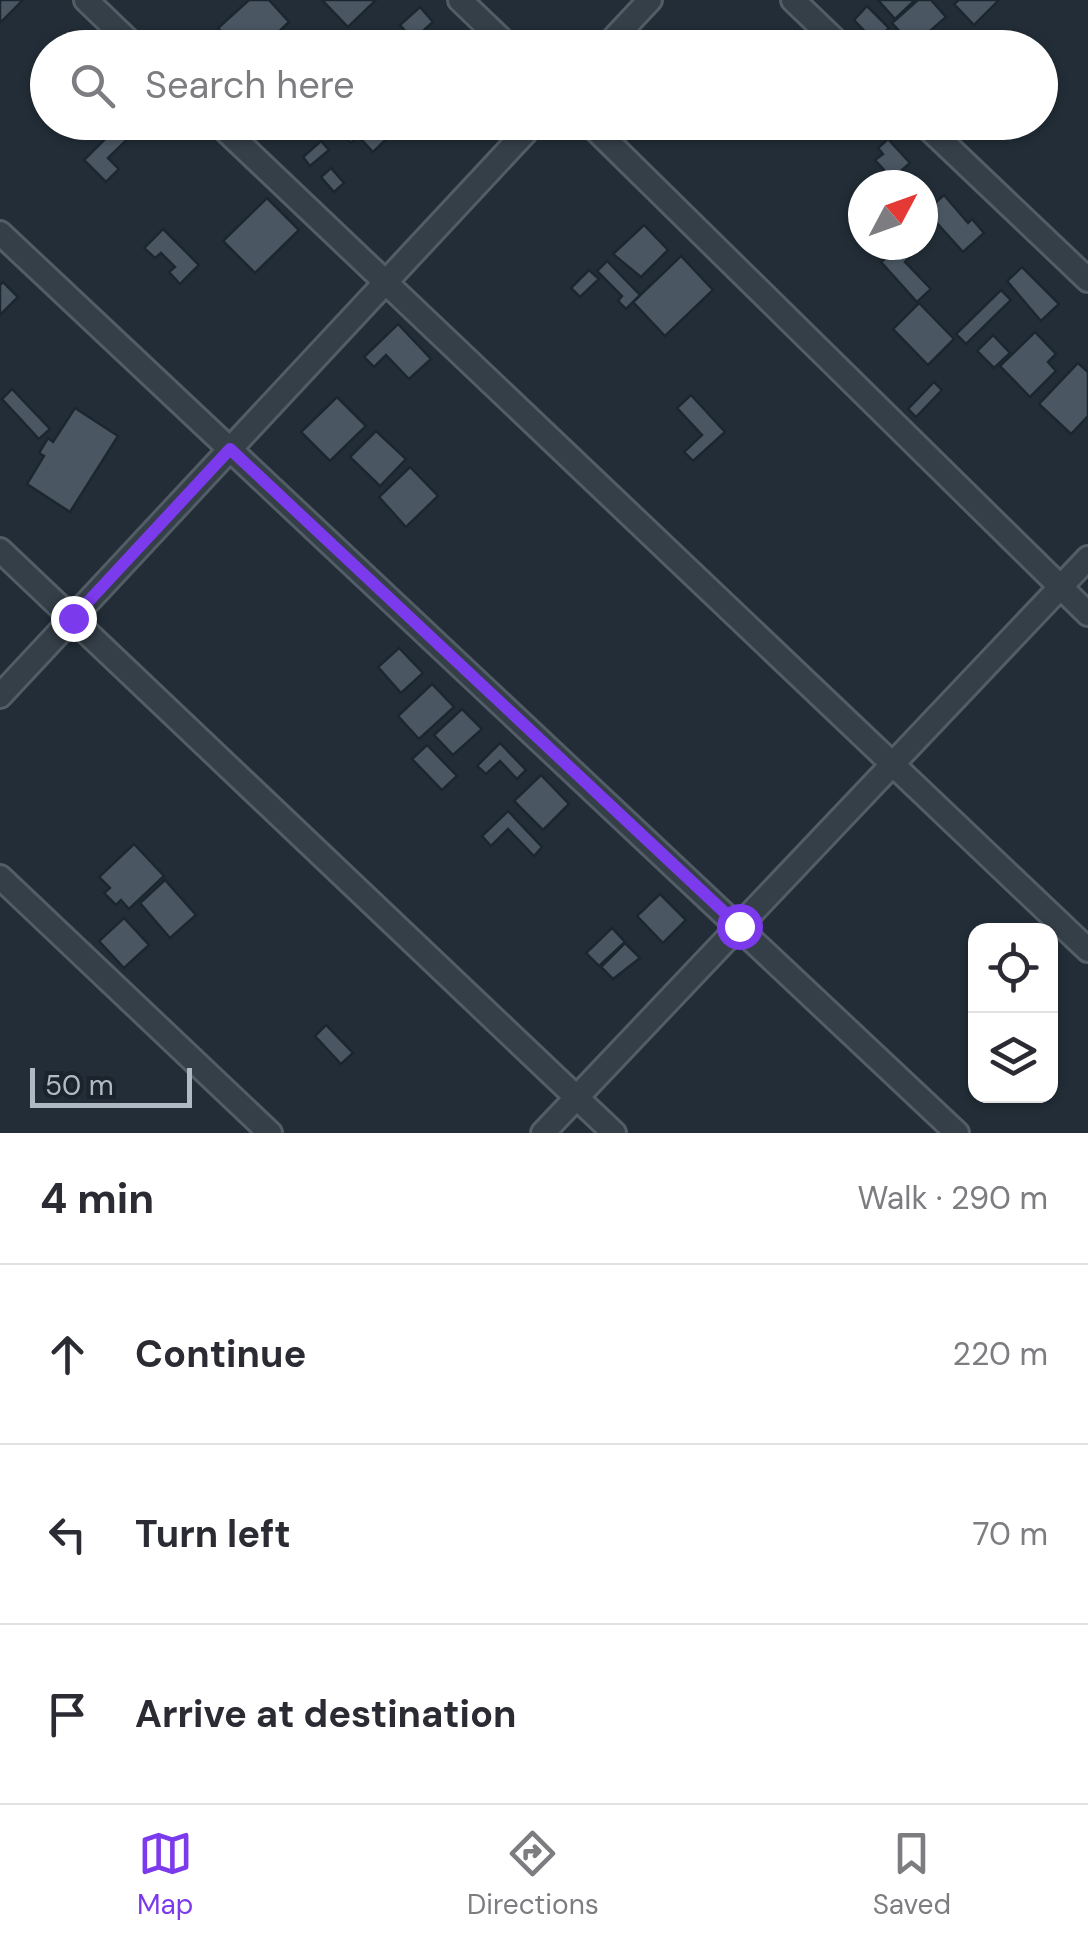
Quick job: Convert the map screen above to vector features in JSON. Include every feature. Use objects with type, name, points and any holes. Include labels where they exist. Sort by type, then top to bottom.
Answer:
[{"type":"street","points":[[86,0],[117,30]]},
{"type":"street","points":[[460,0],[491,30]]},
{"type":"street","points":[[622,30],[650,0]]},
{"type":"street","points":[[793,0],[824,30]]},
{"type":"street","points":[[236,140],[1088,950]]},
{"type":"street","points":[[0,696],[519,140]]},
{"type":"street","points":[[606,140],[1088,614]]},
{"type":"street","points":[[941,140],[1088,280]]},
{"type":"street","points":[[0,234],[957,1133]]},
{"type":"street","points":[[0,550],[614,1133]]},
{"type":"street","points":[[542,1133],[1088,558]]},
{"type":"street","points":[[0,877],[270,1133]]},
{"type":"building","points":[[0,0],[23,0],[0,23]]},
{"type":"building","points":[[249,0],[269,0],[289,22],[281,30],[218,28]]},
{"type":"building","points":[[322,0],[376,0],[348,27]]},
{"type":"building","points":[[878,0],[915,0],[895,19]]},
{"type":"building","points":[[918,0],[931,0],[946,17],[931,30],[898,30],[892,23]]},
{"type":"building","points":[[959,0],[999,0],[974,25],[954,4]]},
{"type":"building","points":[[867,6],[889,28],[864,30],[854,20]]},
{"type":"building","points":[[420,7],[433,22],[424,30],[404,30],[400,25]]},
{"type":"building","points":[[104,140],[127,140],[108,158],[119,169],[106,182],[84,160]]},
{"type":"building","points":[[362,140],[385,140],[373,152]]},
{"type":"building","points":[[889,140],[910,163],[902,170],[884,170],[875,160],[883,154],[878,148]]},
{"type":"building","points":[[321,141],[329,150],[310,166],[303,157]]},
{"type":"building","points":[[331,168],[344,183],[334,192],[321,177]]},
{"type":"building","points":[[944,195],[968,223],[972,219],[984,233],[963,252],[938,224],[938,200]]},
{"type":"building","points":[[267,198],[299,230],[255,273],[223,241]]},
{"type":"building","points":[[644,225],[668,250],[641,277],[613,254]]},
{"type":"building","points":[[163,229],[199,265],[180,284],[169,272],[175,267],[161,253],[155,258],[144,248]]},
{"type":"building","points":[[681,256],[713,290],[665,336],[633,302]]},
{"type":"building","points":[[907,260],[931,289],[917,302],[881,262]]},
{"type":"building","points":[[607,261],[640,295],[626,309],[618,301],[622,296],[597,271]]},
{"type":"building","points":[[1022,267],[1059,304],[1041,321],[1007,281]]},
{"type":"building","points":[[589,270],[599,279],[580,297],[571,288]]},
{"type":"building","points":[[3,282],[18,297],[0,315],[0,285]]},
{"type":"building","points":[[1001,290],[1011,300],[966,344],[956,334]]},
{"type":"building","points":[[919,303],[954,339],[928,365],[893,329]]},
{"type":"building","points":[[398,324],[431,359],[409,379],[386,355],[374,367],[364,357]]},
{"type":"building","points":[[1035,332],[1056,354],[1048,362],[1056,371],[1030,397],[1000,366]]},
{"type":"building","points":[[993,335],[1010,353],[994,368],[977,351]]},
{"type":"building","points":[[1078,363],[1088,372],[1088,416],[1071,434],[1039,404]]},
{"type":"building","points":[[934,382],[942,390],[916,417],[908,409]]},
{"type":"building","points":[[12,389],[50,429],[39,439],[2,399]]},
{"type":"building","points":[[691,395],[725,432],[693,461],[684,452],[702,435],[677,408]]},
{"type":"building","points":[[337,397],[366,426],[330,461],[301,432]]},
{"type":"building","points":[[75,408],[118,436],[70,512],[27,484],[44,456],[39,453],[48,438],[53,442]]},
{"type":"building","points":[[376,431],[406,459],[380,486],[350,457]]},
{"type":"building","points":[[410,467],[438,496],[406,527],[379,497]]},
{"type":"building","points":[[399,648],[423,673],[401,693],[378,667]]},
{"type":"building","points":[[432,684],[454,707],[419,739],[398,716]]},
{"type":"building","points":[[462,709],[482,729],[453,755],[434,735]]},
{"type":"building","points":[[500,743],[526,770],[517,779],[500,761],[486,774],[477,766]]},
{"type":"building","points":[[427,745],[457,776],[442,790],[412,759]]},
{"type":"building","points":[[541,775],[569,804],[543,830],[514,801]]},
{"type":"building","points":[[508,811],[542,847],[534,856],[508,829],[491,846],[482,836]]},
{"type":"building","points":[[134,844],[164,876],[129,909],[121,900],[116,905],[104,893],[110,888],[99,877]]},
{"type":"building","points":[[165,880],[196,915],[170,938],[140,903]]},
{"type":"building","points":[[660,894],[686,920],[663,943],[637,916]]},
{"type":"building","points":[[124,918],[149,945],[124,968],[99,941]]},
{"type":"building","points":[[612,928],[625,942],[599,966],[586,953]]},
{"type":"building","points":[[625,943],[640,958],[613,979],[601,967]]},
{"type":"building","points":[[326,1025],[353,1053],[341,1064],[315,1036]]},
{"type":"route","points":[[73,618],[230,449],[739,926]]}]
